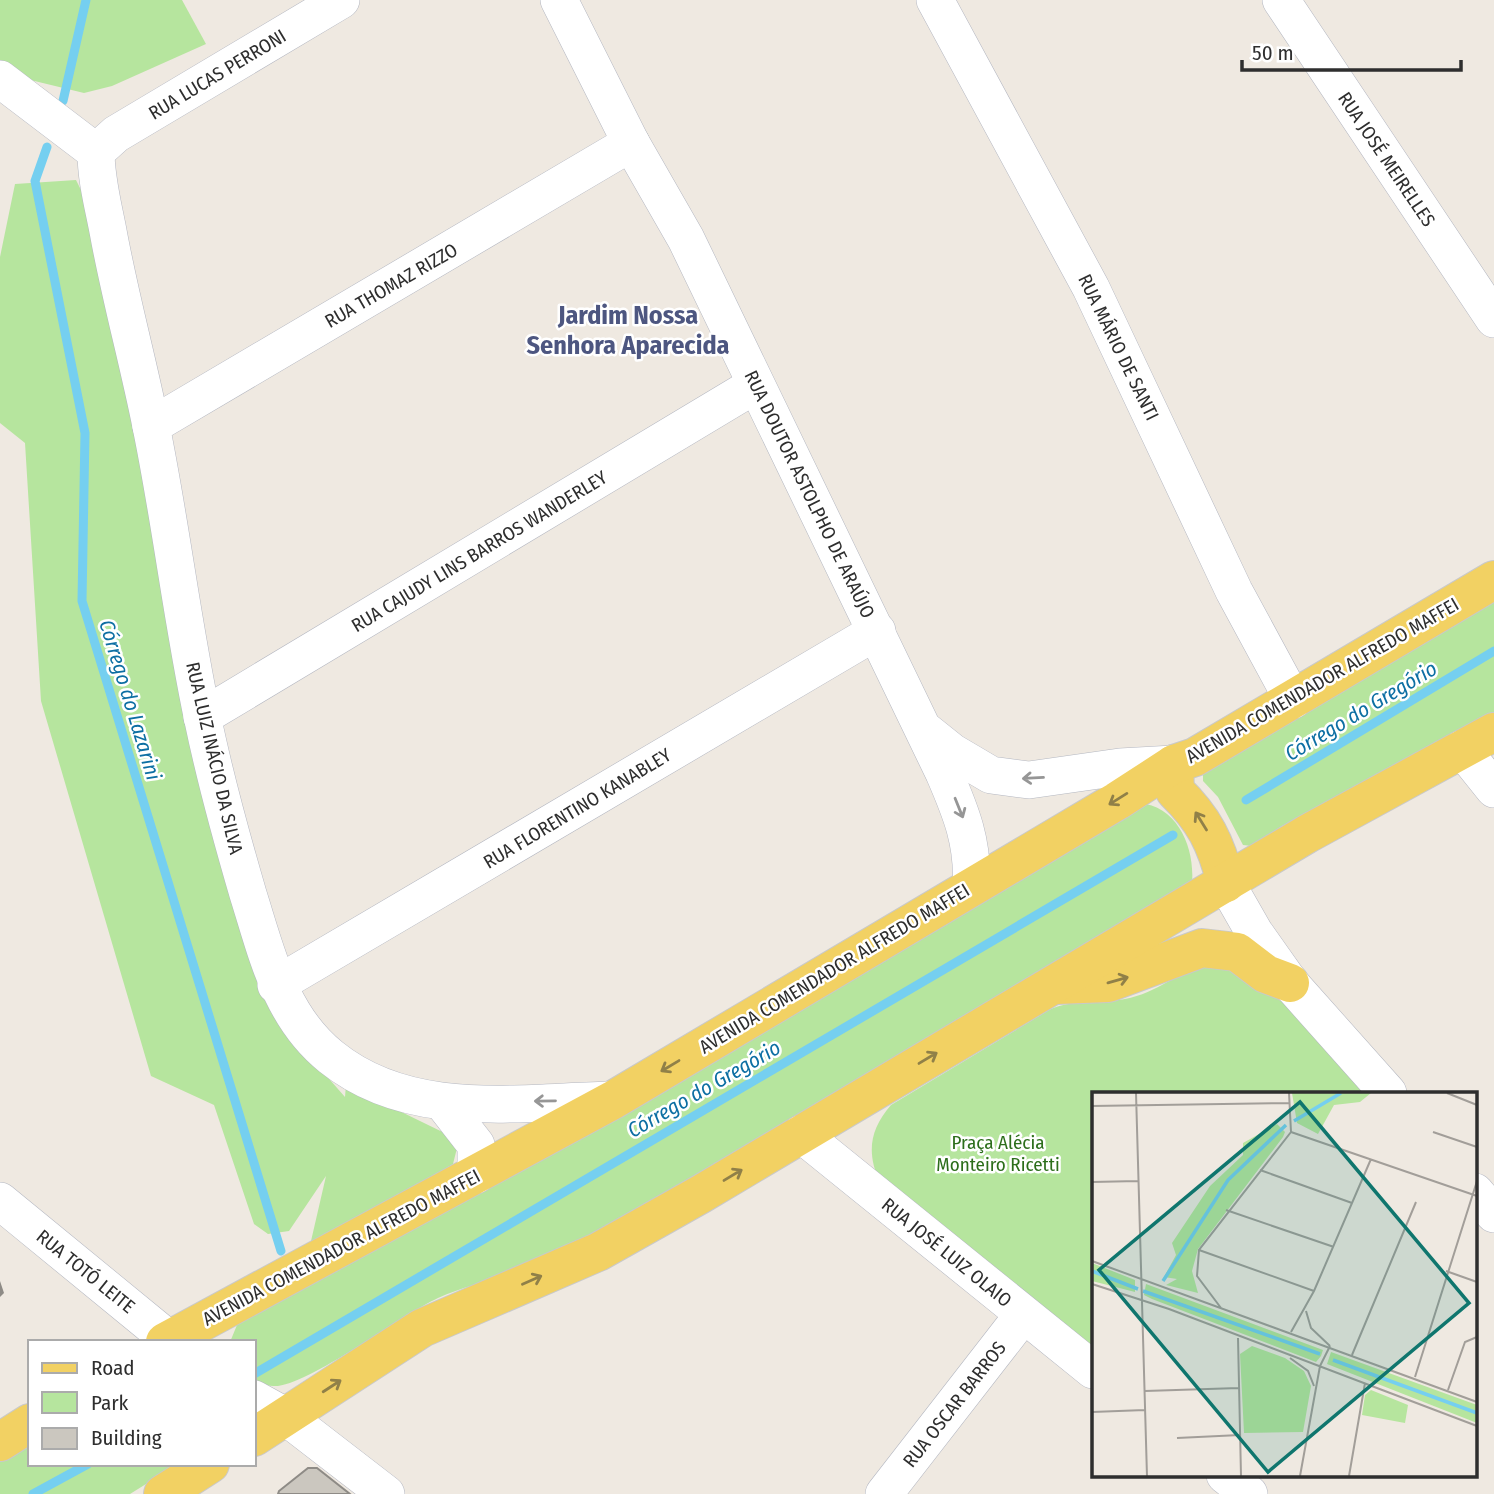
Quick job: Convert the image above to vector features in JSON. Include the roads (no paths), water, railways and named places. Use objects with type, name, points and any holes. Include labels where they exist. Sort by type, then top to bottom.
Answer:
[{"type":"main road","name":"AVENIDA COMENDADOR ALFREDO MAFFEI","points":[[171,1340],[613,1100],[1174,764],[1195,757],[1494,580]]},
{"type":"main road","points":[[262,1413],[422,1328],[598,1252],[1307,834],[1478,740]]},
{"type":"main road","points":[[1174,764],[1175,790],[1199,814],[1220,858],[1226,883]]},
{"type":"main road","points":[[1051,985],[1108,983],[1202,948],[1237,952],[1266,974],[1290,983]]},
{"type":"main road","points":[[0,1443],[28,1424]]},
{"type":"main road","points":[[163,1494],[207,1466]]},
{"type":"street","name":"RUA LUCAS PERRONI","points":[[96,152],[116,134],[341,0]]},
{"type":"street","name":"RUA DOUTOR ASTOLPHO DE ARAÚJO","points":[[559,0],[631,144],[686,239],[948,782],[969,833],[973,859],[971,887]]},
{"type":"street","name":"RUA MÁRIO DE SANTI","points":[[935,0],[1091,288],[1234,591],[1293,699]]},
{"type":"street","name":"RUA JOSÉ MEIRELLES","points":[[1281,0],[1494,319]]},
{"type":"street","points":[[0,79],[96,152]]},
{"type":"street","name":"RUA THOMAZ RIZZO","points":[[151,426],[631,144]]},
{"type":"street","name":"RUA LUIZ INÁCIO DA SILVA","points":[[96,152],[96,170],[114,265],[151,426],[202,717],[228,828],[276,985],[307,1035],[334,1059],[386,1087],[444,1104],[613,1100]]},
{"type":"street","name":"RUA CAJUDY LINS BARROS WANDERLEY","points":[[202,717],[755,385]]},
{"type":"street","name":"RUA FLORENTINO KANABLEY","points":[[276,985],[877,631]]},
{"type":"street","points":[[918,724],[952,752],[991,775],[1029,780],[1120,767],[1174,764]]},
{"type":"street","points":[[1478,740],[1494,789]]},
{"type":"street","points":[[1226,883],[1254,932],[1290,983],[1387,1092]]},
{"type":"street","points":[[444,1104],[476,1145],[476,1175]]},
{"type":"street","name":"RUA JOSÉ LUIZ OLAIO","points":[[801,1134],[1092,1369]]},
{"type":"street","points":[[1476,1193],[1494,1214]]},
{"type":"street","name":"RUA TOTÓ LEITE","points":[[0,1201],[168,1340]]},
{"type":"street","name":"RUA OSCAR BARROS","points":[[884,1494],[1023,1315]]},
{"type":"street","points":[[262,1413],[386,1494]]},
{"type":"waterway","name":"Córrego do Lazarini","points":[[63,101],[86,0]]},
{"type":"waterway","name":"Córrego do Lazarini","points":[[47,147],[35,181],[85,433],[82,601],[281,1251]]},
{"type":"waterway","name":"Córrego do Gregório","points":[[1246,800],[1494,651]]},
{"type":"waterway","name":"Córrego do Gregório","points":[[256,1373],[1173,835]]},
{"type":"waterway","name":"Córrego do Gregório","points":[[33,1494],[84,1466]]},
{"type":"district","name":"Jardim Nossa Senhora Aparecida","points":[[628,330]]},
{"type":"park label","name":"Praça Alécia Monteiro Ricetti","points":[[998,1153]]}]
